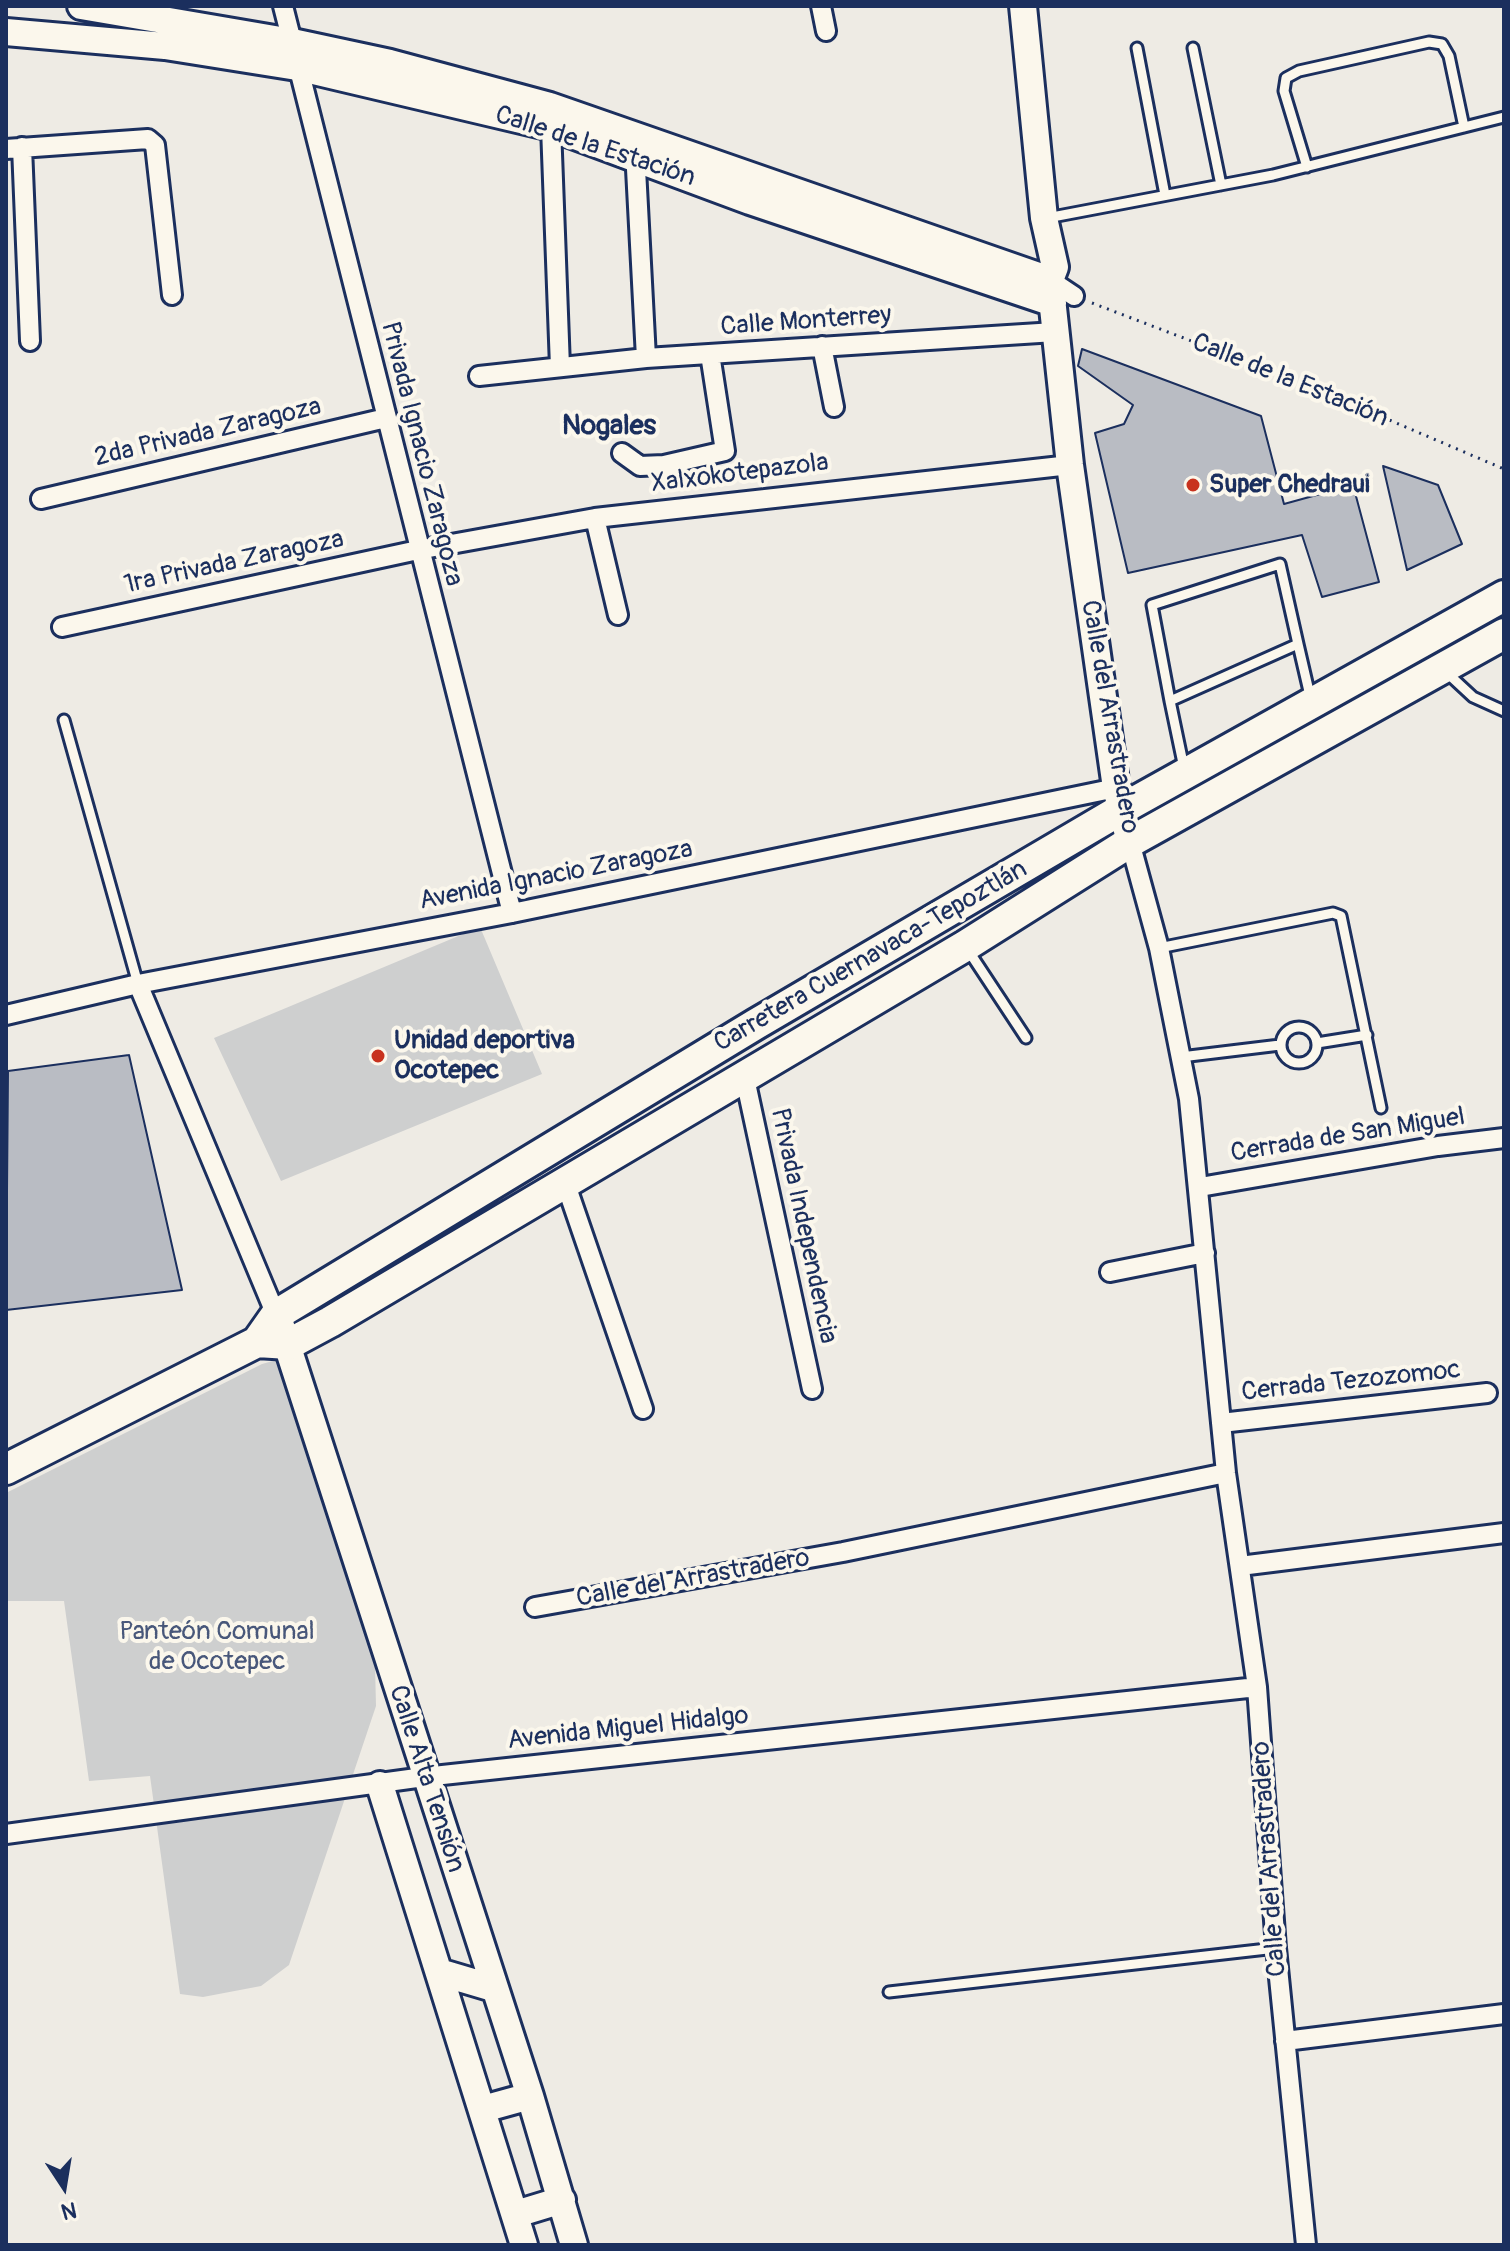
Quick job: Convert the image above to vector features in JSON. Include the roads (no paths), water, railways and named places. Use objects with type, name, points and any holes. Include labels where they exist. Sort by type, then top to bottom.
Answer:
[{"type":"main road","name":"Carretera Cuernavaca-Tepoztlán","points":[[6,1469],[257,1342],[276,1315],[1119,799],[1185,774],[1504,596]]},
{"type":"main road","name":"Carretera Cuernavaca-Tepoztlán","points":[[289,1344],[965,946],[1130,842],[1504,634]]},
{"type":"main road","points":[[257,1342],[289,1344]]},
{"type":"street","name":"Calle de la Estación","points":[[81,6],[294,55],[551,127],[634,146]]},
{"type":"street","name":"Privada Ignacio Zaragoza","points":[[283,6],[512,913]]},
{"type":"street","points":[[821,6],[826,31]]},
{"type":"street","name":"Calle del Arrastradero","points":[[1023,6],[1044,218],[1059,293],[1055,332],[1070,465],[1119,799],[1159,948],[1181,1057],[1200,1187],[1226,1473],[1257,1687],[1276,1948],[1306,2245]]},
{"type":"street","name":"Calle de la Estación","points":[[6,32],[390,63],[1059,293]]},
{"type":"street","points":[[551,127],[560,367]]},
{"type":"street","points":[[30,341],[14,148],[148,139],[155,145],[172,295]]},
{"type":"street","points":[[634,146],[646,358]]},
{"type":"street","name":"Calle Monterrey","points":[[479,376],[646,358],[1055,332]]},
{"type":"street","points":[[822,346],[834,407]]},
{"type":"street","points":[[622,453],[640,466],[664,465],[725,451],[710,354]]},
{"type":"street","name":"2da Privada Zaragoza","points":[[41,499],[386,418]]},
{"type":"street","name":"Xalxokotepazola","points":[[418,550],[595,518],[1070,465]]},
{"type":"street","points":[[595,518],[618,615]]},
{"type":"street","name":"1ra Privada Zaragoza","points":[[62,627],[418,550]]},
{"type":"street","name":"Avenida Ignacio Zaragoza","points":[[6,1015],[138,984],[1119,799]]},
{"type":"street","points":[[138,984],[276,1315]]},
{"type":"street","name":"Privada Independencia","points":[[744,1074],[812,1389]]},
{"type":"street","name":"Cerrada de San Miguel","points":[[1200,1187],[1438,1146],[1504,1138]]},
{"type":"street","points":[[565,1182],[643,1409]]},
{"type":"street","points":[[1110,1272],[1205,1253]]},
{"type":"street","name":"Calle Alta Tensión","points":[[276,1315],[289,1344],[424,1777],[530,2096],[574,2245]]},
{"type":"street","name":"Cerrada Tezozomoc","points":[[1221,1423],[1487,1393]]},
{"type":"street","name":"Calle del Arrastradero","points":[[535,1607],[843,1552],[1226,1473]]},
{"type":"street","points":[[1240,1566],[1504,1533]]},
{"type":"street","name":"Avenida Miguel Hidalgo","points":[[6,1834],[424,1777],[1257,1687]]},
{"type":"street","name":"Calle Alta Tensión","points":[[380,1785],[524,2245]]},
{"type":"street","points":[[439,1972],[493,1988]]},
{"type":"street","points":[[1285,2041],[1504,2014]]},
{"type":"street","points":[[483,2109],[530,2096]]},
{"type":"street","points":[[516,2214],[562,2200]]},
{"type":"lane","points":[[1307,167],[1284,91],[1286,78],[1299,71],[1429,42],[1442,44],[1449,56],[1464,127]]},
{"type":"lane","points":[[1137,48],[1165,195]]},
{"type":"lane","points":[[1193,48],[1221,185]]},
{"type":"lane","points":[[1044,218],[1307,167],[1504,117]]},
{"type":"lane","points":[[1185,774],[1152,605],[1280,564],[1312,703]]},
{"type":"lane","points":[[1170,701],[1298,644]]},
{"type":"lane","points":[[1442,669],[1473,697],[1504,711]]},
{"type":"lane","points":[[64,720],[138,984]]},
{"type":"lane","points":[[1159,948],[1333,913],[1341,916],[1381,1108]]},
{"type":"lane","points":[[965,946],[1026,1038]]},
{"type":"lane","points":[[1280,1045],[1286,1031],[1294,1027],[1309,1029],[1317,1043]]},
{"type":"lane","points":[[1317,1043],[1367,1035]]},
{"type":"lane","points":[[1280,1045],[1288,1060],[1296,1063],[1311,1058],[1317,1043]]},
{"type":"lane","points":[[1181,1057],[1280,1045]]},
{"type":"lane","points":[[889,1992],[1276,1948]]},
{"type":"place","name":"Super Chedraui","points":[[1193,485]]},
{"type":"place","name":"Unidad deportiva Ocotepec","points":[[378,1056]]},
{"type":"district","name":"Nogales","points":[[609,427]]},
{"type":"park label","name":"Panteón Comunal de Ocotepec","points":[[217,1647]]}]
